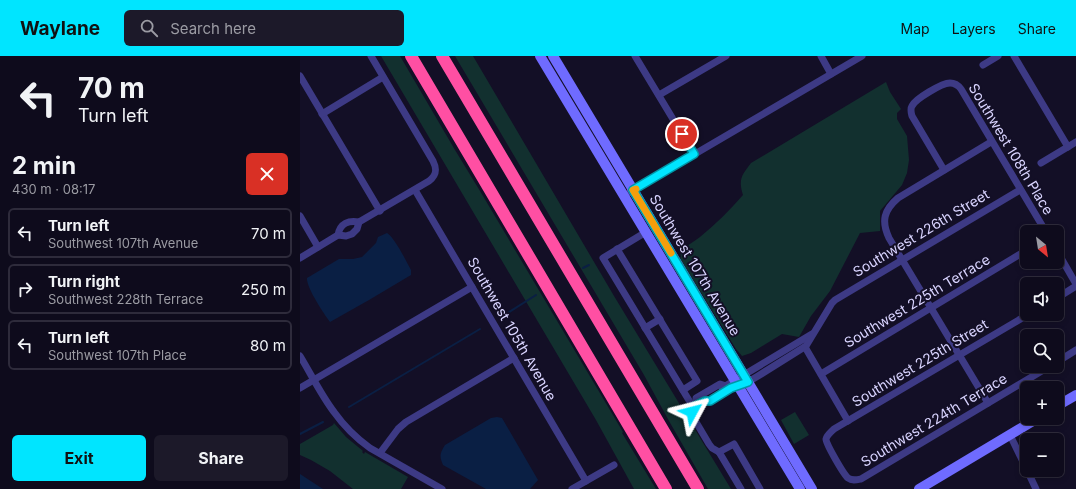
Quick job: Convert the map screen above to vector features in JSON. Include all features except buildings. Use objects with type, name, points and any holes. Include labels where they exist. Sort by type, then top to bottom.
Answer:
[{"type":"highway","points":[[411,56],[666,489]]},
{"type":"highway","points":[[442,56],[698,489]]},
{"type":"street","points":[[338,235],[341,228],[347,223],[352,221],[359,222],[380,211],[432,180],[436,172],[433,161],[371,56]]},
{"type":"street","name":"Southwest 107th Avenue","points":[[540,56],[629,193],[646,232],[812,489]]},
{"type":"street","name":"Southwest 107th Avenue","points":[[553,56],[629,193],[742,381],[800,489]]},
{"type":"street","points":[[635,56],[694,154]]},
{"type":"street","points":[[659,95],[726,56]]},
{"type":"street","points":[[821,56],[831,74]]},
{"type":"street","points":[[629,193],[862,56]]},
{"type":"street","points":[[983,65],[998,56]]},
{"type":"street","points":[[1014,56],[1068,147]]},
{"type":"street","points":[[300,76],[380,211]]},
{"type":"street","points":[[322,114],[383,77]]},
{"type":"street","name":"Southwest 108th Place","points":[[944,170],[912,116],[911,111],[912,106],[917,99],[944,84],[952,83],[960,88],[1042,225]]},
{"type":"street","points":[[988,403],[887,234],[884,221],[887,210],[900,196],[991,142]]},
{"type":"street","points":[[1040,163],[1076,142]]},
{"type":"street","name":"Southwest 105th Avenue","points":[[415,190],[586,481]]},
{"type":"street","name":"Southwest 226th Street","points":[[814,332],[832,302],[1020,190]]},
{"type":"street","points":[[300,216],[318,247]]},
{"type":"street","points":[[300,258],[338,235],[346,236],[352,234],[357,230],[359,222]]},
{"type":"street","points":[[646,232],[603,258],[683,390],[695,406]]},
{"type":"street","points":[[617,249],[698,381],[683,390]]},
{"type":"street","name":"Southwest 225th Terrace","points":[[821,374],[1020,254]]},
{"type":"street","points":[[1064,264],[1076,285],[1064,293]]},
{"type":"street","points":[[300,388],[472,287]]},
{"type":"street","points":[[645,328],[660,319]]},
{"type":"street","name":"Southwest 225th Street","points":[[827,438],[833,430],[1020,319]]},
{"type":"street","points":[[705,401],[708,397],[726,386],[742,381],[803,348],[808,344],[814,332]]},
{"type":"street","points":[[695,406],[705,401],[710,401],[731,388],[814,332]]},
{"type":"street","points":[[792,347],[803,348],[813,361],[848,421]]},
{"type":"street","points":[[1064,358],[1076,350]]},
{"type":"street","points":[[784,359],[803,355],[813,361]]},
{"type":"street","points":[[300,356],[329,406],[359,440],[370,448],[442,489]]},
{"type":"street","points":[[380,453],[398,429],[406,422],[514,358]]},
{"type":"street","name":"Southwest 224th Terrace","points":[[827,438],[827,445],[846,476],[851,479],[860,479],[1038,373]]},
{"type":"street","points":[[726,386],[720,384],[696,398],[693,417],[709,444],[712,448],[719,452],[741,489]]},
{"type":"street","points":[[1064,402],[1076,395]]},
{"type":"street","points":[[919,489],[1026,425]]},
{"type":"street","points":[[1010,435],[1020,456]]},
{"type":"street","points":[[719,452],[734,444],[760,489]]},
{"type":"street","points":[[572,489],[614,464]]},
{"type":"street","points":[[1030,477],[1036,489]]},
{"type":"green space","points":[[381,56],[400,56],[656,489],[634,489],[596,420]]},
{"type":"green space","points":[[455,56],[473,56],[614,296],[731,489],[708,489],[644,375]]},
{"type":"green space","points":[[886,82],[890,92],[901,109],[897,113],[897,119],[907,136],[909,160],[907,173],[902,185],[880,211],[880,231],[860,233],[830,291],[811,316],[799,337],[782,334],[751,353],[742,356],[736,349],[680,259],[681,256],[679,251],[698,239],[712,227],[743,195],[741,181],[745,171],[751,163]]},
{"type":"green space","points":[[795,412],[809,435],[794,444],[781,420]]},
{"type":"green space","points":[[334,423],[346,437],[363,451],[362,452],[364,454],[365,452],[408,477],[401,489],[353,489],[330,471],[300,455],[300,444]]},
{"type":"water","points":[[387,233],[400,250],[411,270],[411,275],[330,322],[312,294],[307,278],[339,259],[353,259],[362,257],[376,243],[378,237]]},
{"type":"water","points":[[491,418],[502,418],[538,480],[530,489],[486,489],[443,465],[441,455],[445,445]]},
{"type":"water","points":[[300,474],[323,489],[300,489]]},
{"type":"waterway","points":[[583,268],[589,265]]},
{"type":"waterway","points":[[506,314],[536,295]]},
{"type":"waterway","points":[[349,407],[480,329]]},
{"type":"waterway","points":[[300,434],[323,422]]},
{"type":"slow traffic","points":[[636,189],[633,190],[671,253]]},
{"type":"route","points":[[682,134],[694,154],[633,190],[748,382],[731,388],[710,401],[705,401],[693,407],[692,412]]}]
